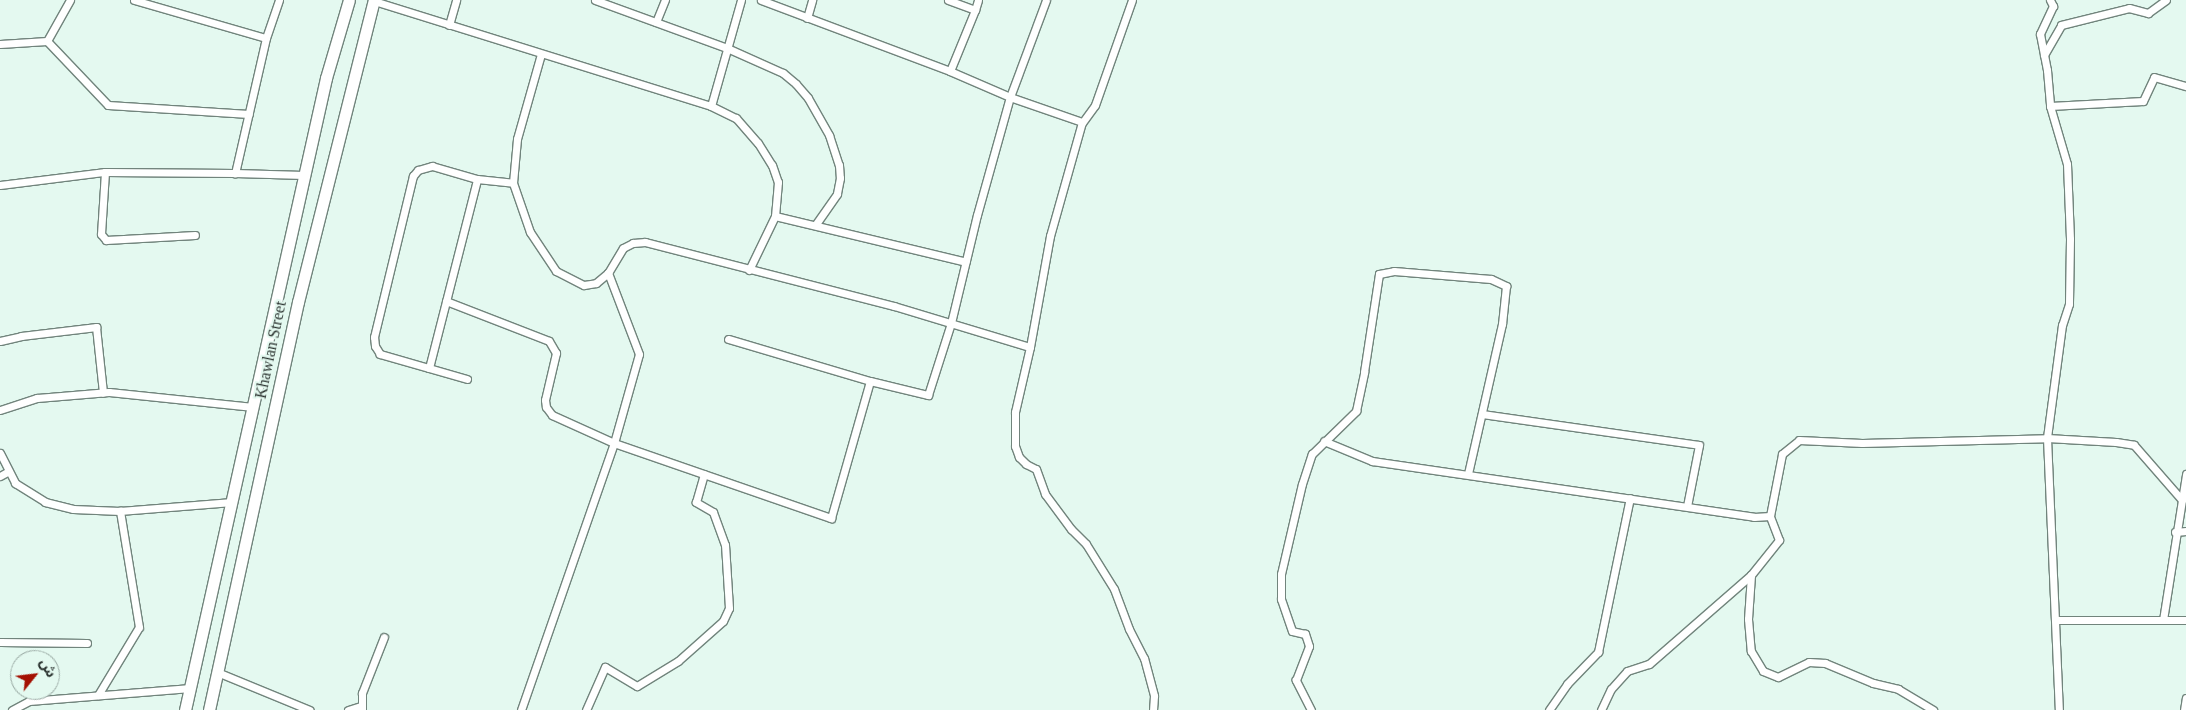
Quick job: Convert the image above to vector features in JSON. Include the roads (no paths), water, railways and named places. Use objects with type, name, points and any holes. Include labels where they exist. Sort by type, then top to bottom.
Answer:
[{"type":"main road","name":"Khawlan Street","points":[[185,710],[326,78],[350,0]]},
{"type":"main road","name":"Khawlan Street","points":[[209,710],[298,302],[374,0]]},
{"type":"main road","points":[[279,293],[298,302]]},
{"type":"street","points":[[47,41],[70,0]]},
{"type":"street","points":[[134,0],[266,38]]},
{"type":"street","points":[[235,173],[266,38],[279,0]]},
{"type":"street","points":[[374,0],[711,106],[736,118],[747,129],[772,165],[778,182],[775,216],[748,270]]},
{"type":"street","points":[[449,25],[456,0]]},
{"type":"street","points":[[595,0],[727,48],[783,73],[796,84],[808,98],[829,135],[839,165],[840,178],[837,194],[815,226]]},
{"type":"street","points":[[656,22],[665,0]]},
{"type":"street","points":[[711,106],[741,0]]},
{"type":"street","points":[[761,0],[1082,123]]},
{"type":"street","points":[[807,18],[812,0]]},
{"type":"street","points":[[948,0],[975,10]]},
{"type":"street","points":[[950,71],[978,0]]},
{"type":"street","points":[[728,339],[870,381],[928,395],[951,323],[1010,97],[1046,0]]},
{"type":"street","points":[[1132,0],[1095,105],[1082,123],[1050,236],[1016,412],[1014,433],[1017,452],[1026,464],[1036,469],[1045,494],[1071,529],[1086,544],[1114,589],[1129,629],[1144,658],[1154,696],[1153,710]]},
{"type":"street","points":[[2050,0],[2053,6],[2040,34],[2050,106],[2066,164],[2070,304],[2062,325],[2048,438],[2059,710]]},
{"type":"street","points":[[2044,56],[2061,25],[2129,8],[2148,13],[2166,0]]},
{"type":"street","points":[[0,44],[47,41]]},
{"type":"street","points":[[47,41],[108,105],[249,114]]},
{"type":"street","points":[[541,54],[517,139],[513,183],[530,232],[556,271],[584,285],[596,283],[608,273],[623,248],[633,242],[645,242],[894,306],[1030,347]]},
{"type":"street","points":[[2050,106],[2143,101],[2154,77],[2186,86]]},
{"type":"street","points":[[466,379],[380,354],[375,346],[374,337],[413,176],[418,170],[432,166],[477,179],[513,183]]},
{"type":"street","points":[[0,185],[105,172],[304,175]]},
{"type":"street","points":[[105,172],[101,234],[106,240],[195,235]]},
{"type":"street","points":[[429,368],[477,179]]},
{"type":"street","points":[[775,216],[966,262]]},
{"type":"street","points":[[1311,710],[1296,680],[1309,646],[1305,634],[1292,631],[1281,599],[1281,574],[1302,484],[1312,454],[1356,411],[1379,274],[1394,271],[1491,280],[1506,286],[1502,324],[1468,474]]},
{"type":"street","points":[[521,710],[614,443],[638,354],[608,273]]},
{"type":"street","points":[[446,301],[549,341],[556,353],[545,400],[546,407],[552,416],[614,443],[831,518],[870,381]]},
{"type":"street","points":[[0,341],[21,336],[96,327],[103,393]]},
{"type":"street","points":[[0,410],[36,398],[103,393],[253,407]]},
{"type":"street","points":[[1482,414],[1699,445],[1687,506]]},
{"type":"street","points":[[1601,710],[1611,690],[1627,671],[1649,664],[1751,575],[1779,540],[1770,516],[1782,454],[1799,440],[1862,443],[2048,438],[2116,442],[2134,446],[2182,500]]},
{"type":"street","points":[[1324,441],[1372,461],[1754,517],[1770,516]]},
{"type":"street","points":[[0,454],[15,483],[45,502],[73,509],[120,511],[232,502]]},
{"type":"street","points":[[0,476],[9,471]]},
{"type":"street","points":[[586,710],[605,667],[637,686],[678,661],[723,621],[730,608],[725,546],[713,512],[696,502],[704,474]]},
{"type":"street","points":[[2163,620],[2175,532],[2186,474]]},
{"type":"street","points":[[1549,710],[1567,684],[1598,652],[1630,498]]},
{"type":"street","points":[[98,695],[139,627],[120,511]]},
{"type":"street","points":[[2175,532],[2186,531]]},
{"type":"street","points":[[1751,575],[1748,618],[1751,651],[1763,671],[1778,677],[1809,662],[1825,663],[1874,683],[1898,689],[1933,710]]},
{"type":"street","points":[[2056,620],[2186,620]]},
{"type":"street","points":[[348,710],[361,708],[362,693],[384,637]]},
{"type":"street","points":[[0,642],[87,643]]},
{"type":"street","points":[[217,672],[309,710]]},
{"type":"street","points":[[12,710],[29,701],[190,688]]},
{"type":"street","points":[[2184,710],[2186,698]]}]
